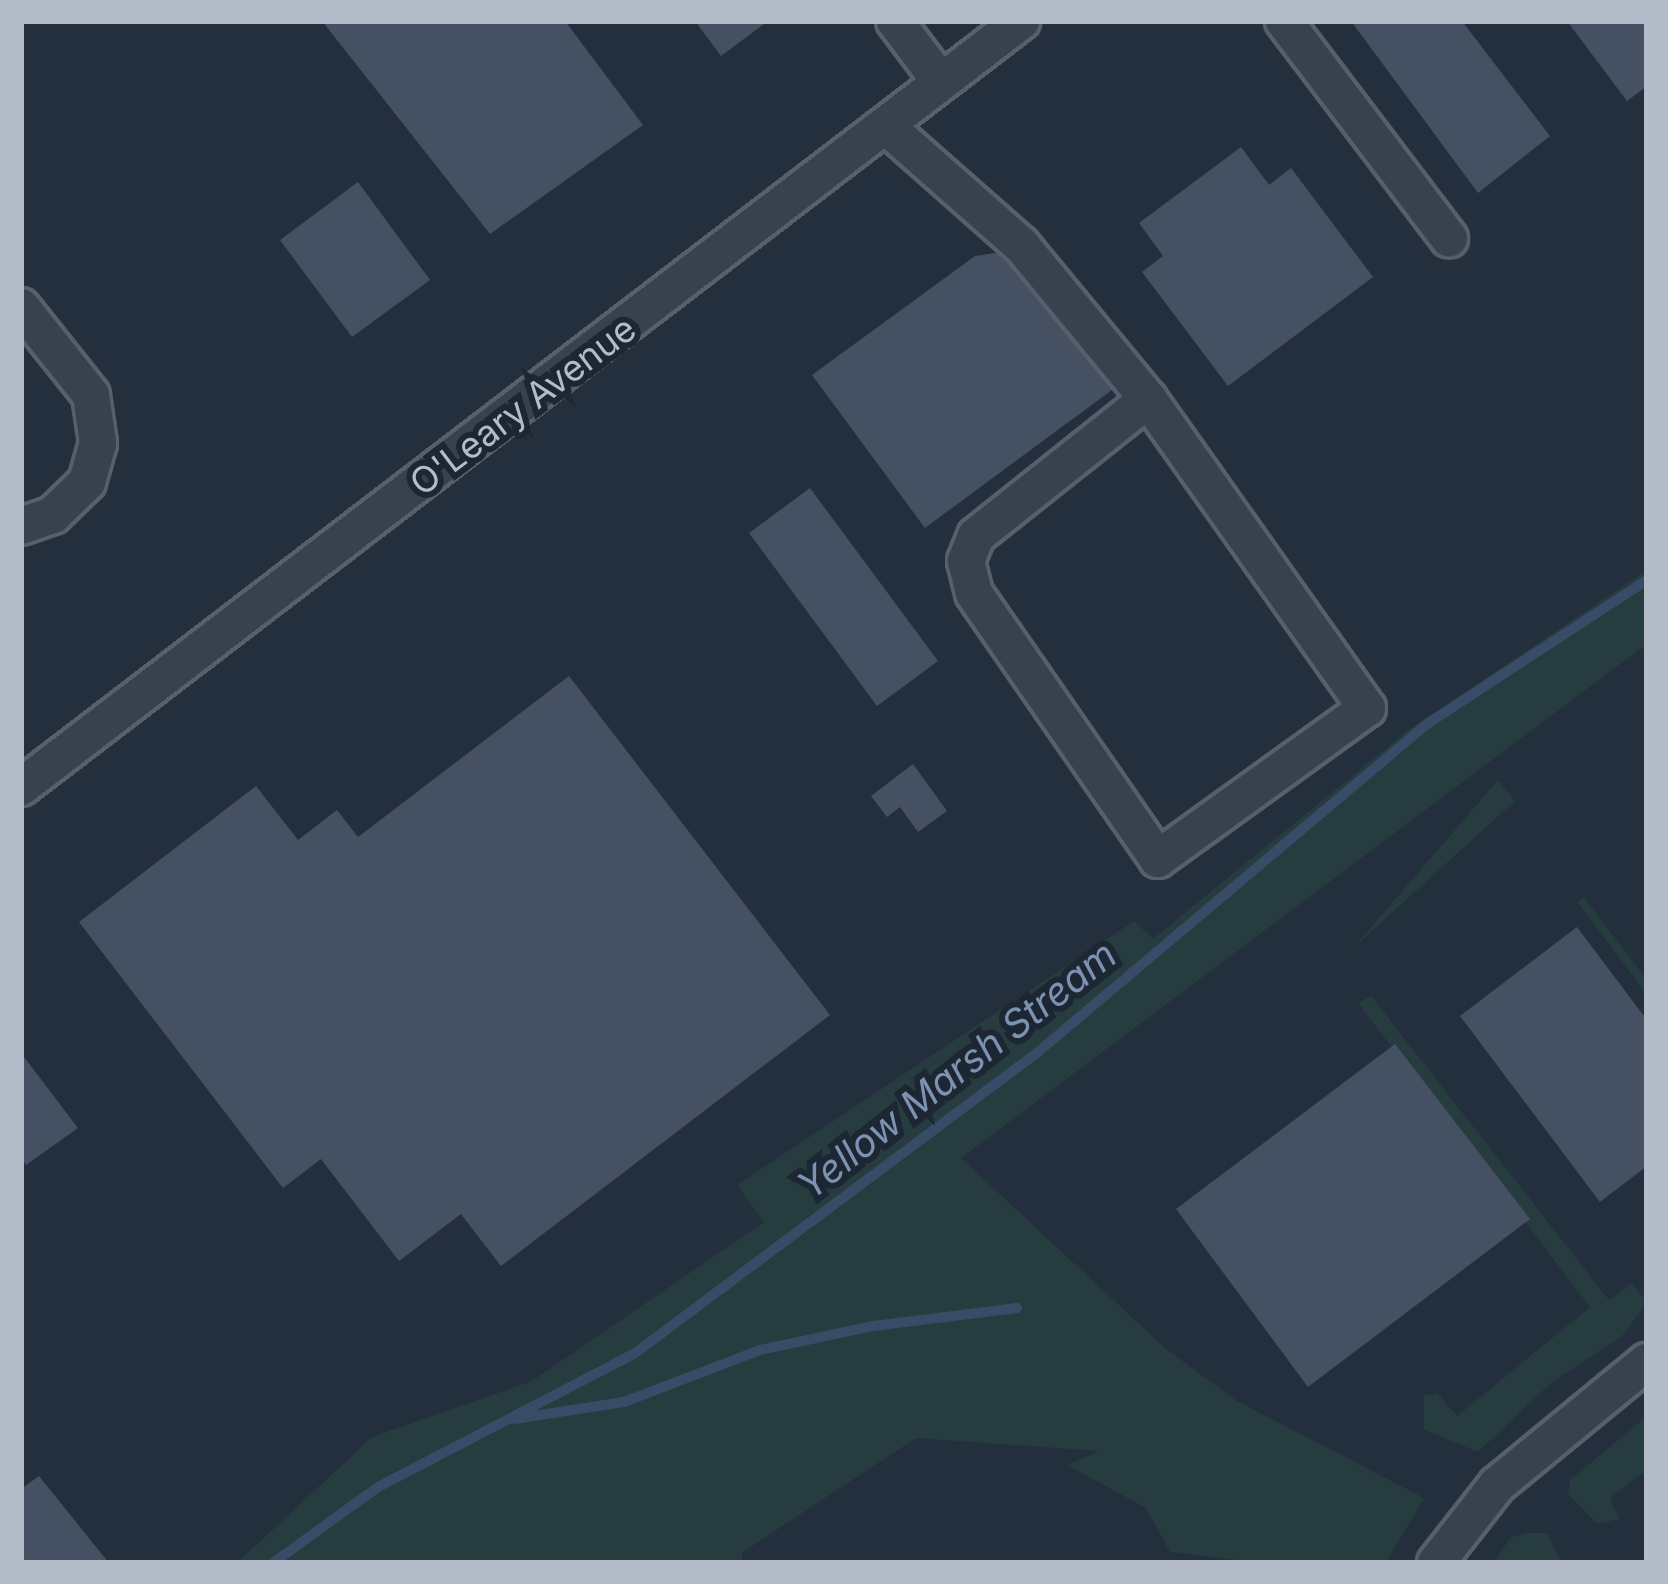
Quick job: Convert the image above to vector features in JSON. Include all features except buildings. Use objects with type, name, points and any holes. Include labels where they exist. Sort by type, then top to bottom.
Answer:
[{"type":"street","points":[[895,21],[941,82]]},
{"type":"street","name":"O'Leary Avenue","points":[[21,787],[1021,21]]},
{"type":"street","points":[[1284,21],[1449,238]]},
{"type":"street","points":[[887,127],[1021,245],[1148,399],[1367,709],[1158,859],[974,592],[966,561],[976,536],[1148,399]]},
{"type":"street","points":[[21,308],[91,395],[98,443],[87,482],[53,515],[21,526]]},
{"type":"street","points":[[1436,1563],[1497,1485],[1647,1362]]},
{"type":"green space","points":[[1647,570],[1647,644],[961,1158],[1166,1349],[1237,1401],[1424,1498],[1386,1563],[1264,1563],[1170,1552],[1146,1508],[1067,1465],[1099,1451],[916,1438],[743,1552],[741,1563],[237,1563],[372,1437],[532,1381],[764,1222],[737,1185],[1134,921],[1153,939],[1407,731]]},
{"type":"green space","points":[[1498,780],[1515,801],[1353,948]]},
{"type":"green space","points":[[1584,897],[1647,980],[1647,995],[1577,902]]},
{"type":"green space","points":[[1371,996],[1609,1300],[1632,1283],[1647,1303],[1622,1336],[1551,1383],[1478,1452],[1424,1430],[1424,1396],[1437,1393],[1457,1416],[1590,1307],[1358,1003]]},
{"type":"green space","points":[[1647,1416],[1647,1470],[1610,1498],[1619,1519],[1597,1524],[1568,1494],[1570,1480]]},
{"type":"green space","points":[[1547,1533],[1562,1563],[1493,1563],[1511,1537]]},
{"type":"waterway","name":"Yellow Marsh Stream","points":[[273,1563],[378,1487],[634,1354],[1038,1052],[1427,724],[1647,580]]},
{"type":"waterway","points":[[514,1419],[624,1402],[760,1350],[873,1326],[1017,1308]]}]
